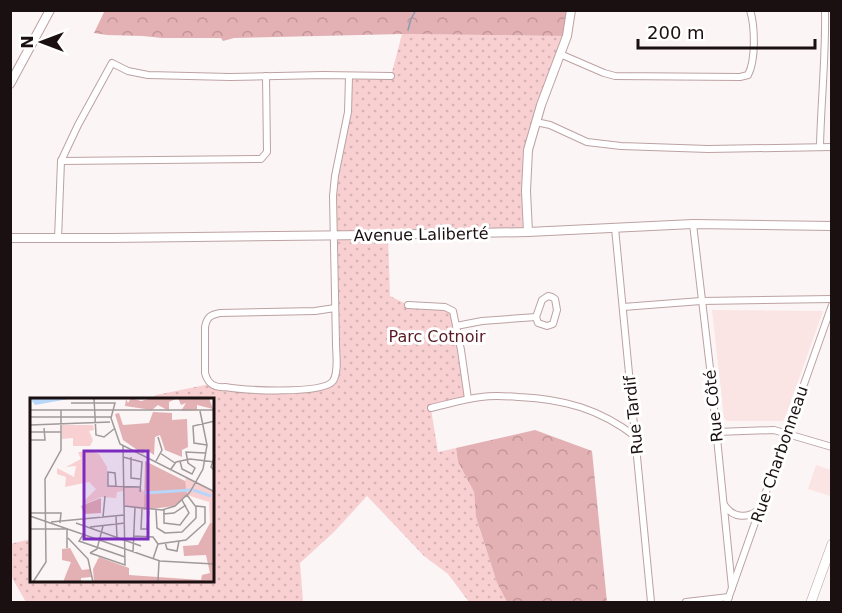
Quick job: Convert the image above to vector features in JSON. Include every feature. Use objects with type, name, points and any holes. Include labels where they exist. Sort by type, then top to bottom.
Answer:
[{"type":"main road","points":[[811,603],[831,544]]},
{"type":"street","points":[[10,84],[50,10]]},
{"type":"street","points":[[528,232],[526,166],[528,150],[567,36],[571,10]]},
{"type":"street","points":[[560,54],[615,76],[740,77],[748,75],[752,68],[753,21],[750,10]]},
{"type":"street","points":[[820,146],[825,10]]},
{"type":"street","points":[[58,239],[61,161],[112,63],[128,71],[143,74],[391,76]]},
{"type":"street","points":[[61,161],[261,159],[267,152],[266,76]]},
{"type":"street","points":[[335,308],[315,311],[211,315],[205,327],[207,380],[218,388],[297,390],[316,389],[334,380],[336,366],[333,186],[348,111],[349,76]]},
{"type":"street","points":[[536,122],[550,125],[587,142],[621,146],[708,149],[831,147]]},
{"type":"street","name":"Avenue Laliberté","points":[[10,238],[334,236],[528,232],[693,224],[831,226]]},
{"type":"street","name":"Rue Côté","points":[[693,224],[732,588]]},
{"type":"street","name":"Rue Tardif","points":[[615,228],[651,603]]},
{"type":"street","points":[[548,296],[555,299],[556,310],[553,324],[547,326],[540,324],[536,317],[542,300],[548,296]]},
{"type":"street","points":[[623,307],[701,301],[831,299]]},
{"type":"street","points":[[408,305],[445,307],[453,311],[468,399]]},
{"type":"street","name":"Rue Charbonneau","points":[[728,600],[831,305]]},
{"type":"street","points":[[456,326],[482,321],[536,317]]},
{"type":"street","points":[[431,408],[482,397],[536,398],[571,403],[601,415],[636,437]]},
{"type":"street","points":[[716,432],[774,430],[831,447]]},
{"type":"street","points":[[723,502],[729,512],[737,515],[745,516],[760,509]]},
{"type":"street","points":[[686,603],[728,600]]},
{"type":"shaded area","points":[[712,310],[823,311],[783,421],[727,421],[724,418]]},
{"type":"shaded area","points":[[816,465],[831,470],[832,492],[830,496],[808,489]]},
{"type":"green space","points":[[105,10],[571,11],[567,36],[402,34],[234,38],[223,41],[221,38],[162,38],[94,33]]},
{"type":"green space","name":"Parc Cotnoir","points":[[402,34],[567,36],[531,138],[528,232],[388,235],[390,296],[408,305],[445,307],[453,311],[468,399],[431,409],[438,452],[456,448],[458,462],[474,492],[476,517],[497,583],[507,602],[469,602],[448,574],[424,556],[367,496],[334,532],[300,563],[303,602],[26,602],[12,578],[10,544],[30,539],[30,583],[214,583],[214,398],[151,398],[156,395],[210,384],[218,388],[316,389],[334,379],[333,210],[349,77],[391,76]]},
{"type":"green space","points":[[535,430],[592,451],[607,602],[507,602],[497,583],[476,517],[474,492],[458,462],[456,448]]},
{"type":"waterway","points":[[408,30],[416,10]]}]
